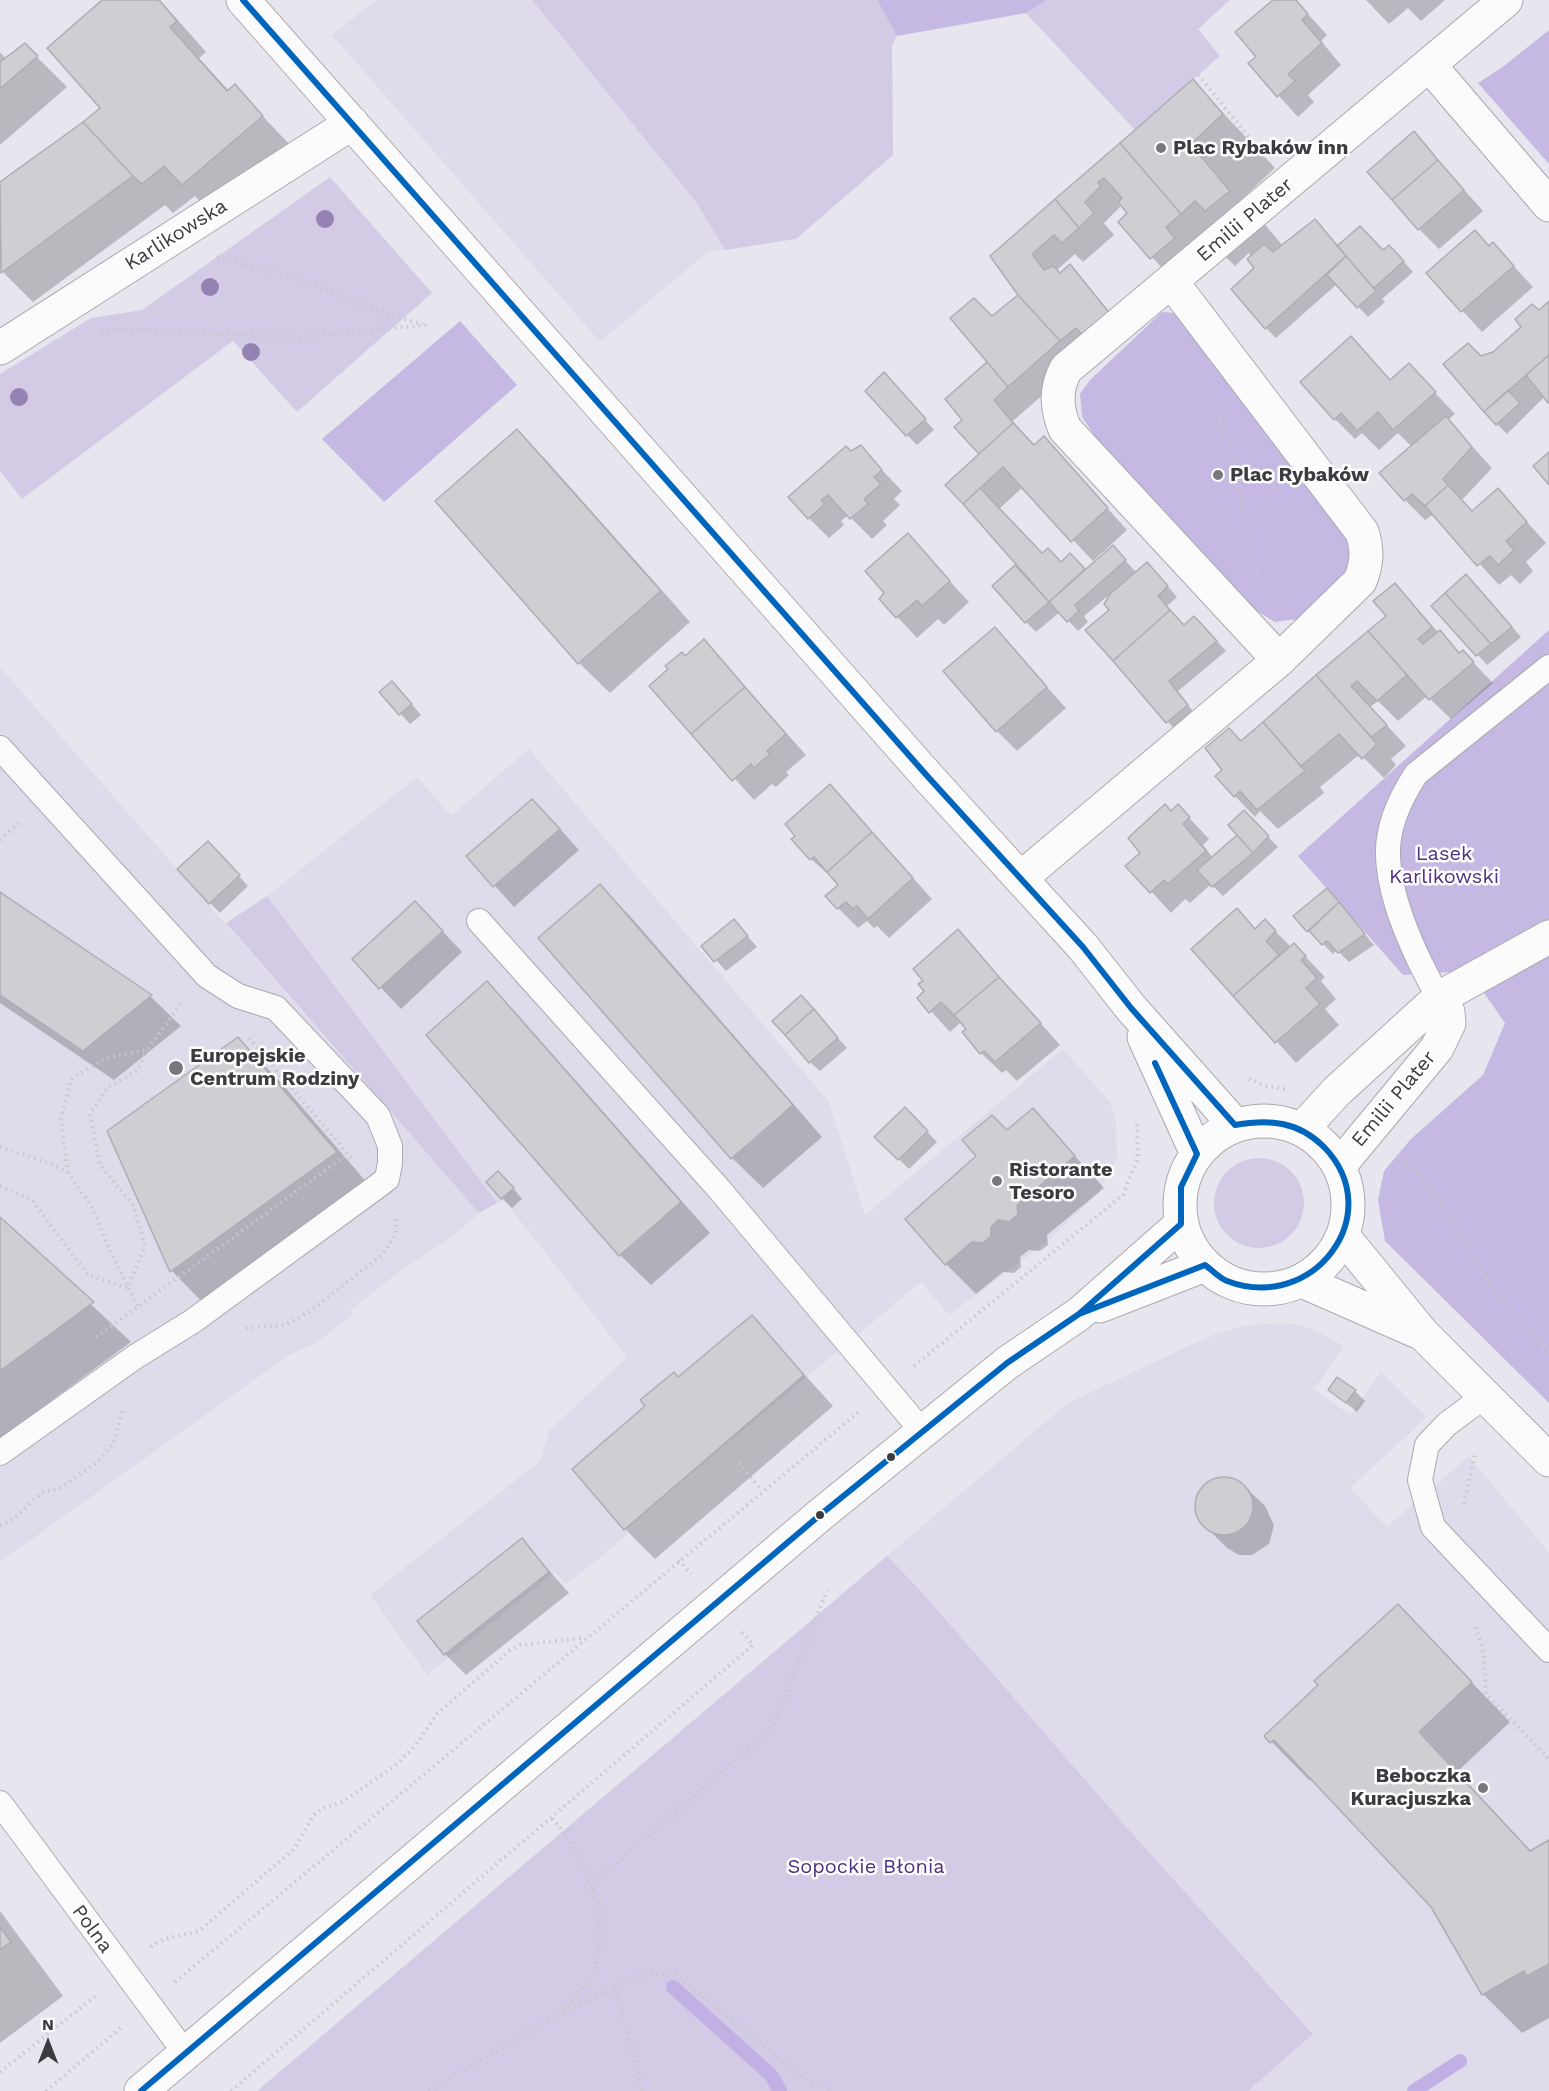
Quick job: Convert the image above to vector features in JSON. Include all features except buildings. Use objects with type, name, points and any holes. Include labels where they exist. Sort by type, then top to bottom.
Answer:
[{"type":"street","points":[[243,0],[914,762],[1083,947],[1131,1008],[1235,1125]]},
{"type":"street","name":"Emilii Plater","points":[[1171,281],[1506,0]]},
{"type":"street","points":[[1430,66],[1549,205]]},
{"type":"street","name":"Karlikowska","points":[[0,348],[352,123]]},
{"type":"street","points":[[1021,878],[1279,660],[1360,581],[1365,567],[1365,542],[1362,532],[1171,281],[1066,369],[1057,393],[1060,418],[1065,429],[1279,660]]},
{"type":"street","name":"Emilii Plater","points":[[1302,1129],[1337,1091],[1439,998],[1549,937]]},
{"type":"street","name":"Emilii Plater","points":[[1340,1165],[1437,1048],[1449,1023],[1448,1012],[1439,998]]},
{"type":"street","points":[[1131,1008],[1197,1154]]},
{"type":"street","points":[[1269,1120],[1302,1129],[1324,1144],[1340,1165],[1348,1188],[1349,1212],[1344,1236],[1327,1262],[1302,1281],[1277,1289],[1251,1289],[1226,1281],[1205,1265],[1190,1246],[1182,1224],[1182,1187],[1197,1154],[1214,1137],[1235,1125],[1269,1120]]},
{"type":"street","points":[[141,2091],[922,1431],[1007,1363],[1079,1314],[1182,1224]]},
{"type":"street","points":[[1344,1236],[1423,1334],[1549,1460]]},
{"type":"street","points":[[1079,1314],[1205,1265]]},
{"type":"street","points":[[1302,1281],[1423,1334]]},
{"type":"lane","points":[[1439,998],[1416,958],[1392,884],[1387,854],[1401,797],[1416,774],[1549,667]]},
{"type":"lane","points":[[0,748],[200,968],[238,996],[276,1008],[378,1116],[390,1146],[387,1179],[193,1321],[135,1357],[0,1454]]},
{"type":"lane","points":[[479,921],[719,1189],[922,1431]]},
{"type":"lane","points":[[1485,1396],[1447,1424],[1427,1445],[1420,1480],[1433,1527],[1549,1650]]},
{"type":"lane","name":"Polna","points":[[0,1803],[147,2005],[186,2054]]},
{"type":"path","points":[[1198,75],[1287,185]]},
{"type":"path","points":[[93,335],[115,329],[298,337],[427,325],[392,316],[301,280],[211,256],[172,237]]},
{"type":"path","points":[[1214,401],[1235,465],[1256,566],[1257,636]]},
{"type":"path","points":[[127,1288],[145,1247],[133,1205],[100,1165],[90,1114],[108,1087],[137,1071],[147,1050],[179,1008],[200,968]]},
{"type":"path","points":[[95,1338],[348,1154],[229,1014],[227,989]]},
{"type":"path","points":[[68,1173],[61,1119],[71,1079],[106,1058],[147,1050]]},
{"type":"path","points":[[308,1118],[313,1114]]},
{"type":"path","points":[[0,1147],[54,1165],[68,1173],[94,1210],[127,1288],[138,1306]]},
{"type":"path","points":[[1396,1155],[1420,1176],[1450,1216],[1486,1280],[1549,1352]]},
{"type":"path","points":[[0,1186],[31,1199],[88,1275],[127,1288]]},
{"type":"path","points":[[239,1328],[285,1325],[309,1312],[383,1254],[396,1234],[397,1223],[389,1208]]},
{"type":"path","points":[[0,1525],[14,1519],[41,1493],[60,1488],[96,1463],[113,1444],[125,1403]]},
{"type":"path","points":[[1462,1515],[1475,1453]]},
{"type":"path","points":[[739,1463],[762,1491]]},
{"type":"path","points":[[593,1890],[600,1878],[773,1727],[827,1590]]},
{"type":"path","points":[[1476,1625],[1484,1655],[1486,1694],[1549,1759]]},
{"type":"path","points":[[0,2072],[124,1973],[156,1943],[167,1937],[186,1935],[200,1930],[294,1849],[313,1816],[323,1808],[342,1802],[396,1766],[416,1746],[437,1714],[509,1651],[520,1645],[584,1638],[46,2091]]},
{"type":"path","points":[[231,2091],[550,1816],[753,1645]]},
{"type":"path","points":[[550,1816],[569,1838],[600,1907],[598,1955],[592,1978],[560,2014]]},
{"type":"path","points":[[429,2091],[560,2014],[614,1986],[645,1974],[675,1975],[803,2077],[834,2091]]},
{"type":"path","points":[[614,1986],[639,2071],[641,2091]]},
{"type":"path","points":[[820,2085],[824,2091]]},
{"type":"shaded area","points":[[376,0],[532,0],[696,202],[725,250],[708,252],[600,342],[332,35]]},
{"type":"shaded area","name":"Europejskie Centrum Rodziny","points":[[0,667],[479,1213],[453,1236],[396,1274],[351,1310],[354,1314],[316,1343],[289,1355],[0,1562]]},
{"type":"shaded area","points":[[529,749],[829,1102],[865,1215],[1063,1049],[1111,1103],[1116,1122],[1117,1159],[1098,1193],[1048,1241],[949,1315],[921,1282],[624,1529],[627,1535],[592,1564],[566,1584],[555,1572],[427,1675],[370,1595],[540,1461],[549,1431],[627,1357],[504,1200],[497,1203],[267,896],[417,777],[451,816]]},
{"type":"shaded area","points":[[1295,1324],[1314,1330],[1344,1346],[1314,1389],[1350,1415],[1381,1372],[1427,1417],[1350,1488],[1387,1527],[1469,1456],[1549,1553],[1549,2091],[1248,2091],[1313,2033],[1122,1822],[919,1589],[887,1556],[1068,1403],[1212,1335],[1245,1326]]},
{"type":"green space","points":[[532,0],[877,0],[897,36],[892,45],[893,155],[796,239],[725,250],[696,202]]},
{"type":"green space","points":[[877,0],[1047,0],[1026,13],[897,36]]},
{"type":"green space","points":[[1047,0],[1230,0],[1198,29],[1220,56],[1135,130],[1026,13]]},
{"type":"green space","points":[[1549,30],[1549,164],[1478,83],[1504,66]]},
{"type":"green space","points":[[330,177],[432,293],[297,412],[233,341],[22,499],[0,471],[0,374],[91,318],[142,310]]},
{"type":"green space","points":[[1162,312],[1175,313],[1346,533],[1350,553],[1346,573],[1304,618],[1275,622],[1240,601],[1102,447],[1082,417],[1080,394],[1090,380]]},
{"type":"green space","points":[[460,321],[517,385],[384,502],[322,439]]},
{"type":"green space","name":"Lasek Karlikowski","points":[[1549,630],[1549,1403],[1385,1241],[1378,1200],[1384,1171],[1411,1139],[1483,1075],[1505,1023],[1482,990],[1452,972],[1403,975],[1298,856]]},
{"type":"green space","points":[[267,896],[497,1203],[479,1213],[226,923]]},
{"type":"green space","points":[[1259,1158],[1276,1161],[1291,1171],[1301,1186],[1304,1203],[1301,1220],[1291,1235],[1276,1245],[1259,1248],[1242,1245],[1227,1235],[1217,1220],[1214,1203],[1217,1186],[1227,1171],[1242,1161]]},
{"type":"green space","name":"Sopockie Błonia","points":[[887,1556],[919,1589],[1122,1822],[1313,2034],[1248,2091],[257,2091]]},
{"type":"waterway","points":[[673,1987],[771,2075],[780,2091]]},
{"type":"waterway","points":[[1414,2091],[1460,2061]]},
{"type":"transit line","points":[[243,0],[929,778],[1083,947],[1131,1008],[1235,1125],[1271,1122],[1293,1127],[1314,1138],[1324,1147],[1342,1173],[1348,1201],[1345,1228],[1332,1252],[1313,1271],[1288,1283],[1259,1287],[1227,1281],[1205,1265],[1079,1314]]},
{"type":"transit line","points":[[141,2091],[820,1515],[1007,1363],[1079,1314],[1181,1224],[1181,1187],[1197,1154],[1155,1063]]},
{"type":"place","name":"Plac Rybaków inn","points":[[1161,148]]},
{"type":"place","name":"Plac Rybaków","points":[[1218,475]]},
{"type":"place","name":"Europejskie Centrum Rodziny","points":[[176,1068]]},
{"type":"place","name":"Ristorante Tesoro","points":[[997,1181]]},
{"type":"place","name":"Beboczka Kuracjuszka","points":[[1483,1788]]}]
